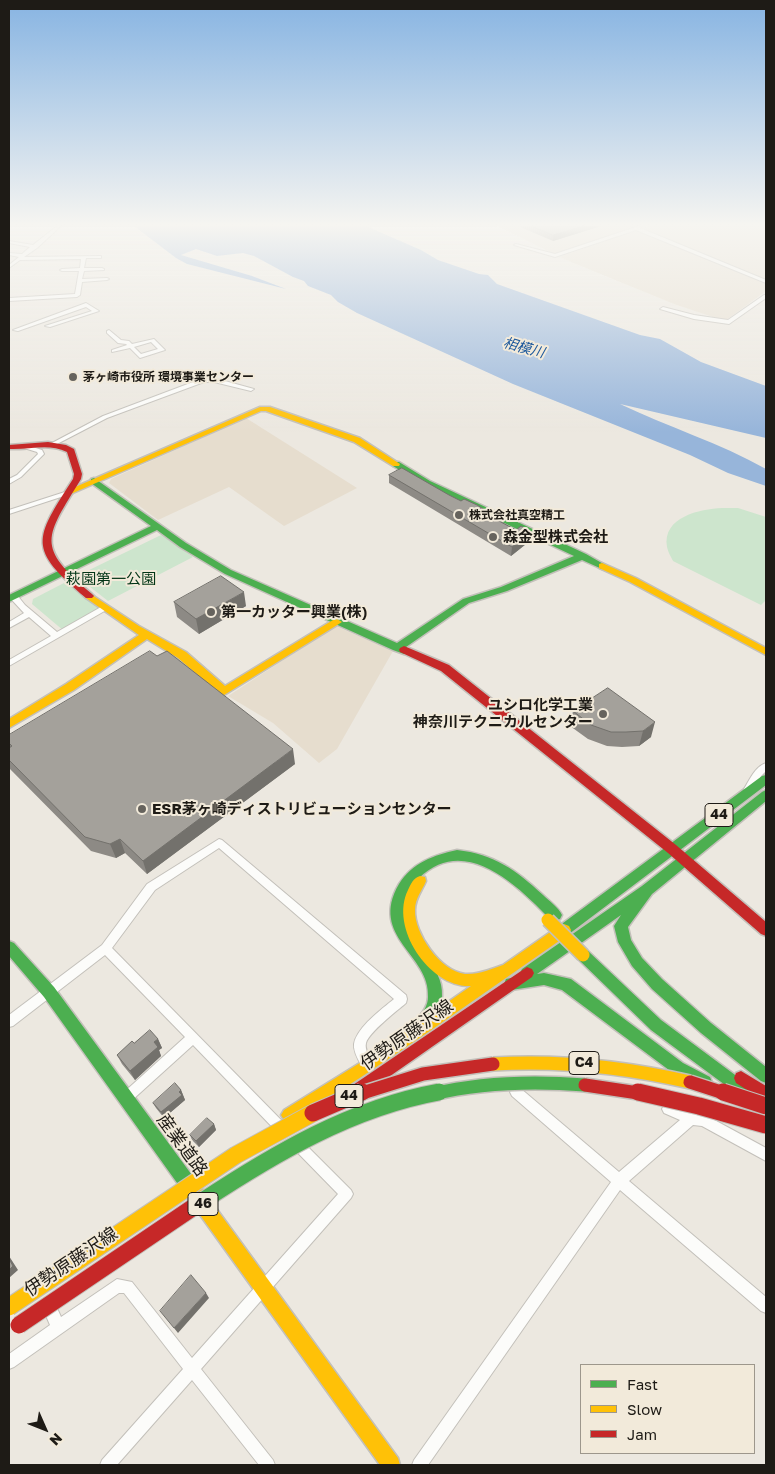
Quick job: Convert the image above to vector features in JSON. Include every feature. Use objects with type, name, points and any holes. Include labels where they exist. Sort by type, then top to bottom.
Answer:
[{"type":"main road","points":[[69,492],[263,408],[358,440],[427,483],[583,556],[690,609],[766,652]]},
{"type":"main road","points":[[9,447],[55,443],[69,448],[73,453],[78,474],[48,530],[45,543],[47,555],[64,574],[104,609],[185,658],[224,692],[337,622]]},
{"type":"main road","points":[[94,481],[196,554],[228,572],[337,622],[445,668],[672,850],[766,930]]},
{"type":"main road","points":[[12,598],[157,527]]},
{"type":"main road","points":[[397,648],[466,602],[504,589],[583,556]]},
{"type":"main road","points":[[9,724],[70,687],[146,635]]},
{"type":"main road","name":"伊勢原藤沢線","points":[[9,1302],[276,1122],[368,1066],[511,968],[597,908],[766,779]]},
{"type":"main road","name":"伊勢原藤沢線","points":[[9,1326],[198,1197],[290,1137],[647,890],[766,795]]},
{"type":"main road","points":[[415,1033],[432,1012],[435,1003],[435,991],[432,981],[405,940],[398,919],[397,908],[402,888],[416,872],[439,859],[461,856],[478,858],[496,865],[513,875],[656,1025],[766,1106]]},
{"type":"main road","points":[[511,968],[472,981],[452,977],[439,968],[421,946],[408,917],[411,896],[421,880],[434,870],[447,866],[465,864],[478,867],[505,880],[552,917]]},
{"type":"main road","points":[[647,890],[621,926],[620,932],[624,945],[637,962],[684,1009],[713,1035],[766,1076]]},
{"type":"main road","name":"産業道路","points":[[9,947],[49,992],[391,1465]]},
{"type":"main road","points":[[587,952],[673,1027],[766,1095]]},
{"type":"main road","points":[[511,984],[538,979],[560,980],[574,988],[678,1068],[766,1113]]},
{"type":"main road","name":"C4","points":[[9,1307],[236,1155],[268,1136],[334,1103],[366,1090],[399,1080],[480,1065],[564,1062],[606,1066],[666,1076],[766,1106]]},
{"type":"main road","name":"C4","points":[[9,1332],[169,1222],[273,1157],[339,1123],[407,1100],[472,1086],[540,1082],[578,1083],[683,1099],[766,1125]]},
{"type":"street","points":[[9,300],[68,295]]},
{"type":"street","points":[[662,309],[694,317],[729,322],[766,296]]},
{"type":"street","points":[[16,330],[86,304],[96,311],[48,326]]},
{"type":"street","points":[[50,318],[57,323]]},
{"type":"street","points":[[109,332],[120,342],[127,342],[131,346],[140,356],[162,350],[152,340],[131,346],[114,351]]},
{"type":"street","points":[[55,443],[112,414],[203,380],[214,380],[251,389]]},
{"type":"street","points":[[9,482],[19,476],[41,454],[40,451],[26,447]]},
{"type":"street","points":[[9,512],[69,492]]},
{"type":"street","points":[[12,598],[56,636]]},
{"type":"street","points":[[9,663],[104,609]]},
{"type":"street","points":[[9,625],[30,614]]},
{"type":"street","points":[[743,798],[758,774],[766,766]]},
{"type":"street","points":[[750,808],[766,800]]},
{"type":"street","points":[[9,1022],[106,948],[151,887],[219,843],[402,999],[365,1034],[360,1042],[360,1050],[368,1066]]},
{"type":"street","points":[[106,948],[348,1194],[107,1465]]},
{"type":"street","points":[[126,1098],[193,1038]]},
{"type":"street","points":[[367,1084],[381,1097],[406,1106],[516,1092],[585,1093],[645,1102],[676,1111],[691,1119],[703,1120],[766,1155]]},
{"type":"street","points":[[516,1092],[766,1306]]},
{"type":"street","points":[[419,1465],[619,1181],[691,1119]]},
{"type":"street","points":[[9,1362],[117,1286],[127,1287],[268,1465]]},
{"type":"street","points":[[46,1301],[58,1327]]},
{"type":"shaded area","points":[[651,295],[761,295],[725,321]]},
{"type":"shaded area","points":[[246,418],[357,488],[284,526],[229,487],[158,520],[109,483],[111,479]]},
{"type":"shaded area","points":[[334,627],[338,627],[393,651],[337,749],[319,763],[273,723],[228,696]]},
{"type":"green space","points":[[738,508],[766,517],[766,600],[761,605],[673,561],[669,553],[667,537],[670,528],[676,522],[703,510]]},
{"type":"green space","name":"萩園第一公園","points":[[161,535],[193,557],[108,601],[80,579],[83,573]]},
{"type":"green space","points":[[69,582],[101,609],[64,631],[32,604],[33,599]]},
{"type":"water","name":"相模川","points":[[331,295],[527,295],[640,335],[660,339],[701,362],[766,386],[766,438],[620,404],[731,451],[766,469],[766,486],[728,473],[690,455],[513,384],[357,313],[338,302]]},
{"type":"building","points":[[402,468],[461,501],[464,499],[477,505],[485,510],[482,512],[516,530],[521,526],[532,532],[512,547],[389,475]]},
{"type":"building","points":[[221,576],[244,592],[196,619],[174,602]]},
{"type":"building","name":"ESR茅ヶ崎ディストリビューションセンター","points":[[150,651],[157,656],[167,651],[293,749],[143,861],[120,839],[110,844],[85,837],[9,760],[9,748],[12,746],[9,743],[9,735]]},
{"type":"building","points":[[608,688],[655,722],[643,731],[611,732],[591,725],[573,711]]},
{"type":"building","points":[[150,1030],[158,1039],[154,1042],[158,1047],[130,1071],[117,1055],[132,1041],[134,1043]]},
{"type":"building","points":[[175,1083],[181,1090],[179,1092],[182,1095],[161,1112],[153,1103]]},
{"type":"building","points":[[207,1118],[214,1124],[196,1141],[190,1135]]},
{"type":"building","points":[[9,1259],[13,1266],[9,1270]]},
{"type":"building","points":[[191,1275],[206,1293],[174,1328],[160,1311]]},
{"type":"traffic: fast","points":[[396,464],[427,483],[602,566]]},
{"type":"traffic: fast","points":[[94,481],[183,545],[228,572],[404,650]]},
{"type":"traffic: fast","points":[[9,599],[157,527]]},
{"type":"traffic: fast","points":[[397,648],[466,601],[504,589],[583,556]]},
{"type":"traffic: fast","points":[[564,930],[766,779]]},
{"type":"traffic: fast","points":[[527,973],[647,890],[766,795]]},
{"type":"traffic: fast","points":[[415,1033],[427,1019],[433,1008],[435,990],[427,969],[402,931],[398,921],[397,909],[399,897],[404,887],[419,870],[438,859],[457,855],[475,857],[493,864],[510,875],[555,915]]},
{"type":"traffic: fast","points":[[647,890],[621,926],[625,942],[637,962],[657,984],[706,1028],[766,1076]]},
{"type":"traffic: fast","points":[[9,947],[49,992],[191,1188]]},
{"type":"traffic: fast","points":[[583,955],[656,1025],[749,1094]]},
{"type":"traffic: fast","points":[[511,984],[544,979],[566,984],[678,1068],[705,1082]]},
{"type":"traffic: fast","points":[[201,1202],[311,1136],[350,1119],[406,1100],[436,1093],[495,1084],[555,1083],[585,1085]]},
{"type":"traffic: slow","points":[[70,491],[260,409],[267,409],[357,440],[396,464]]},
{"type":"traffic: slow","points":[[602,566],[633,580],[766,652]]},
{"type":"traffic: slow","points":[[89,596],[135,628],[182,655],[224,691],[337,622]]},
{"type":"traffic: slow","points":[[9,724],[70,687],[146,635]]},
{"type":"traffic: slow","points":[[420,881],[409,901],[409,919],[418,942],[434,963],[453,977],[463,980],[481,978],[511,968]]},
{"type":"traffic: slow","points":[[548,920],[583,955]]},
{"type":"traffic: slow","points":[[289,1115],[368,1066],[564,930]]},
{"type":"traffic: slow","points":[[493,1064],[543,1062],[592,1065],[666,1076],[690,1082]]},
{"type":"traffic: slow","points":[[9,1307],[236,1155],[313,1113]]},
{"type":"traffic: slow","points":[[191,1188],[391,1465]]},
{"type":"traffic: jam","points":[[9,447],[48,444],[71,451],[78,474],[77,479],[48,529],[46,542],[49,553],[56,565],[89,596]]},
{"type":"traffic: jam","points":[[404,650],[445,668],[672,849],[766,930]]},
{"type":"traffic: jam","points":[[358,1090],[527,973]]},
{"type":"traffic: jam","points":[[313,1113],[378,1087],[423,1074],[493,1064]]},
{"type":"traffic: jam","points":[[741,1078],[766,1095]]},
{"type":"traffic: jam","points":[[690,1082],[766,1106]]},
{"type":"traffic: jam","points":[[585,1085],[631,1091],[676,1100],[766,1125]]},
{"type":"traffic: jam","points":[[19,1325],[201,1202]]},
{"type":"place","name":"茅ヶ崎市役所 環境事業センター","points":[[73,377]]},
{"type":"place","name":"株式会社真空精工","points":[[459,515]]},
{"type":"place","name":"森金型株式会社","points":[[493,537]]},
{"type":"place","name":"第一カッター興業(株)","points":[[211,612]]},
{"type":"place","name":"ユシロ化学工業 神奈川テクニカルセンター","points":[[603,714]]},
{"type":"place","name":"ESR茅ヶ崎ディストリビューションセンター","points":[[142,809]]}]
